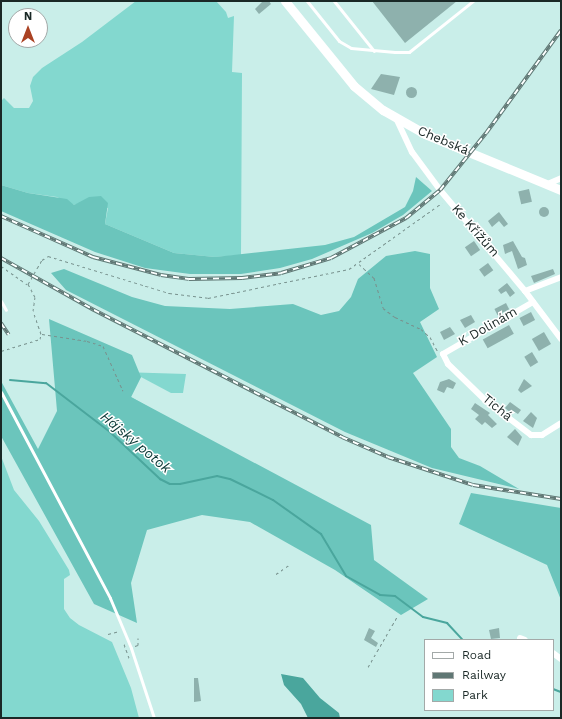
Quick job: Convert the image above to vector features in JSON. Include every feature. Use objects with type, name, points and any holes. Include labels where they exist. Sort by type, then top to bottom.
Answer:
[{"type":"street","name":"Chebská","points":[[285,1],[354,86],[396,118],[453,145],[550,183],[561,190]]},
{"type":"street","name":"Ke Křížům","points":[[396,118],[412,152],[447,200],[525,291],[561,339]]},
{"type":"street","points":[[550,183],[561,178]]},
{"type":"street","points":[[525,291],[561,277]]},
{"type":"street","name":"K Dolinám","points":[[444,354],[533,302]]},
{"type":"street","name":"Tichá","points":[[444,354],[448,364],[485,400],[531,435],[542,435],[561,423]]},
{"type":"lane","points":[[306,1],[339,41],[351,48],[374,51],[409,52],[474,1]]},
{"type":"lane","points":[[334,1],[374,51]]},
{"type":"lane","points":[[1,301],[6,310]]},
{"type":"lane","points":[[1,392],[76,530],[123,628],[154,718]]},
{"type":"path","points":[[28,284],[42,260],[52,256],[169,293],[208,298],[335,273],[358,264],[447,200]]},
{"type":"path","points":[[358,264],[374,278],[383,308],[395,317],[421,329],[430,337],[438,352],[444,354]]},
{"type":"path","points":[[1,266],[28,284],[35,296],[33,311],[41,334],[40,339],[35,343],[1,351]]},
{"type":"path","points":[[41,334],[87,341],[103,346],[124,391]]},
{"type":"path","points":[[276,574],[289,565]]},
{"type":"path","points":[[368,668],[397,617]]},
{"type":"path","points":[[116,625],[129,660]]},
{"type":"path","points":[[108,634],[119,631],[123,628]]},
{"type":"path","points":[[131,648],[138,645],[138,638]]},
{"type":"green space","points":[[136,1],[216,1],[226,12],[228,18],[234,16],[232,72],[242,73],[241,255],[215,257],[174,253],[105,224],[108,208],[80,203],[74,205],[57,197],[28,193],[1,185],[1,101],[4,98],[14,108],[29,108],[33,101],[30,86],[33,77],[42,68],[82,42]]},
{"type":"green space","points":[[121,372],[186,374],[183,393],[171,393],[141,377],[131,397],[180,425],[133,426]]},
{"type":"green space","points":[[1,456],[14,490],[39,521],[69,570],[70,575],[64,579],[64,609],[70,618],[79,625],[112,642],[131,688],[139,718],[1,718]]},
{"type":"shaded area","points":[[416,177],[432,191],[403,215],[372,233],[312,259],[280,268],[241,274],[190,274],[145,268],[95,252],[1,211],[1,185],[28,193],[67,199],[74,205],[89,197],[101,196],[108,203],[105,224],[174,253],[215,257],[325,245],[354,237],[405,207],[413,191]]},
{"type":"shaded area","points":[[415,251],[430,254],[430,288],[439,309],[420,322],[437,357],[413,373],[451,429],[451,447],[459,458],[480,466],[519,489],[432,468],[345,432],[66,290],[51,273],[64,269],[132,297],[165,306],[230,309],[293,304],[321,315],[339,311],[351,297],[358,279],[386,256]]},
{"type":"shaded area","points":[[49,319],[132,355],[141,377],[131,397],[371,525],[374,560],[428,599],[401,615],[335,570],[250,522],[202,515],[147,530],[131,583],[137,623],[94,604],[1,436],[1,381],[38,449],[57,411]]},
{"type":"shaded area","points":[[471,493],[561,508],[561,600],[547,565],[459,524]]},
{"type":"shaded area","points":[[281,674],[303,678],[320,698],[339,713],[340,718],[308,718],[301,704],[284,685]]},
{"type":"building","points":[[263,1],[269,1],[271,4],[259,14],[255,9]]},
{"type":"building","points":[[372,1],[457,1],[405,43]]},
{"type":"building","points":[[381,74],[400,77],[394,95],[371,89]]},
{"type":"building","points":[[411,86],[415,88],[417,92],[415,96],[411,98],[407,96],[405,92],[407,88]]},
{"type":"building","points":[[529,189],[532,202],[521,204],[518,191]]},
{"type":"building","points":[[542,207],[546,207],[548,208],[548,216],[542,217],[539,214],[539,210]]},
{"type":"building","points":[[499,212],[508,224],[504,227],[499,221],[492,227],[488,221]]},
{"type":"building","points":[[474,241],[480,250],[471,256],[465,247]]},
{"type":"building","points":[[513,241],[522,257],[525,258],[527,265],[518,269],[512,251],[505,254],[503,245]]},
{"type":"building","points":[[488,263],[493,270],[484,277],[479,269]]},
{"type":"building","points":[[553,269],[555,274],[534,283],[531,276]]},
{"type":"building","points":[[507,283],[515,293],[510,297],[506,291],[501,294],[498,290]]},
{"type":"building","points":[[506,303],[509,309],[498,315],[494,309]]},
{"type":"building","points":[[531,312],[535,320],[524,326],[519,318]]},
{"type":"building","points":[[471,315],[475,322],[465,328],[460,320]]},
{"type":"building","points":[[509,325],[514,334],[488,348],[483,340]]},
{"type":"building","points":[[450,327],[455,334],[444,340],[440,332]]},
{"type":"building","points":[[544,332],[551,344],[539,351],[532,339]]},
{"type":"building","points":[[532,352],[538,362],[530,367],[524,357]]},
{"type":"building","points":[[449,379],[456,383],[453,389],[447,387],[444,393],[437,390],[440,382]]},
{"type":"building","points":[[524,379],[532,386],[521,393],[518,390]]},
{"type":"building","points":[[510,402],[521,410],[518,414],[513,411],[511,413],[505,408]]},
{"type":"building","points":[[475,403],[490,413],[488,415],[497,424],[492,428],[485,422],[482,425],[475,419],[479,415],[471,409]]},
{"type":"building","points":[[531,412],[537,418],[533,428],[523,421]]},
{"type":"building","points":[[515,429],[522,437],[518,446],[507,437]]},
{"type":"building","points":[[369,628],[375,631],[371,638],[378,643],[376,647],[364,640]]},
{"type":"building","points":[[499,628],[500,638],[491,639],[489,630]]},
{"type":"building","points":[[194,678],[198,678],[201,701],[194,702]]},
{"type":"waterway","name":"Hájský potok","points":[[10,380],[46,383],[110,432],[160,479],[170,484],[180,484],[217,476],[230,479],[273,500],[321,534],[346,576],[380,595],[395,596],[423,617],[447,623],[462,639]]},
{"type":"waterway","name":"Hájský potok","points":[[554,689],[561,692]]},
{"type":"railway","points":[[1,216],[93,257],[161,275],[189,279],[242,278],[281,273],[331,258],[406,218],[440,190],[486,133],[561,30]]},
{"type":"railway","points":[[1,258],[94,310],[342,437],[388,457],[473,485],[561,499]]},
{"type":"railway","points":[[1,323],[9,335]]}]
